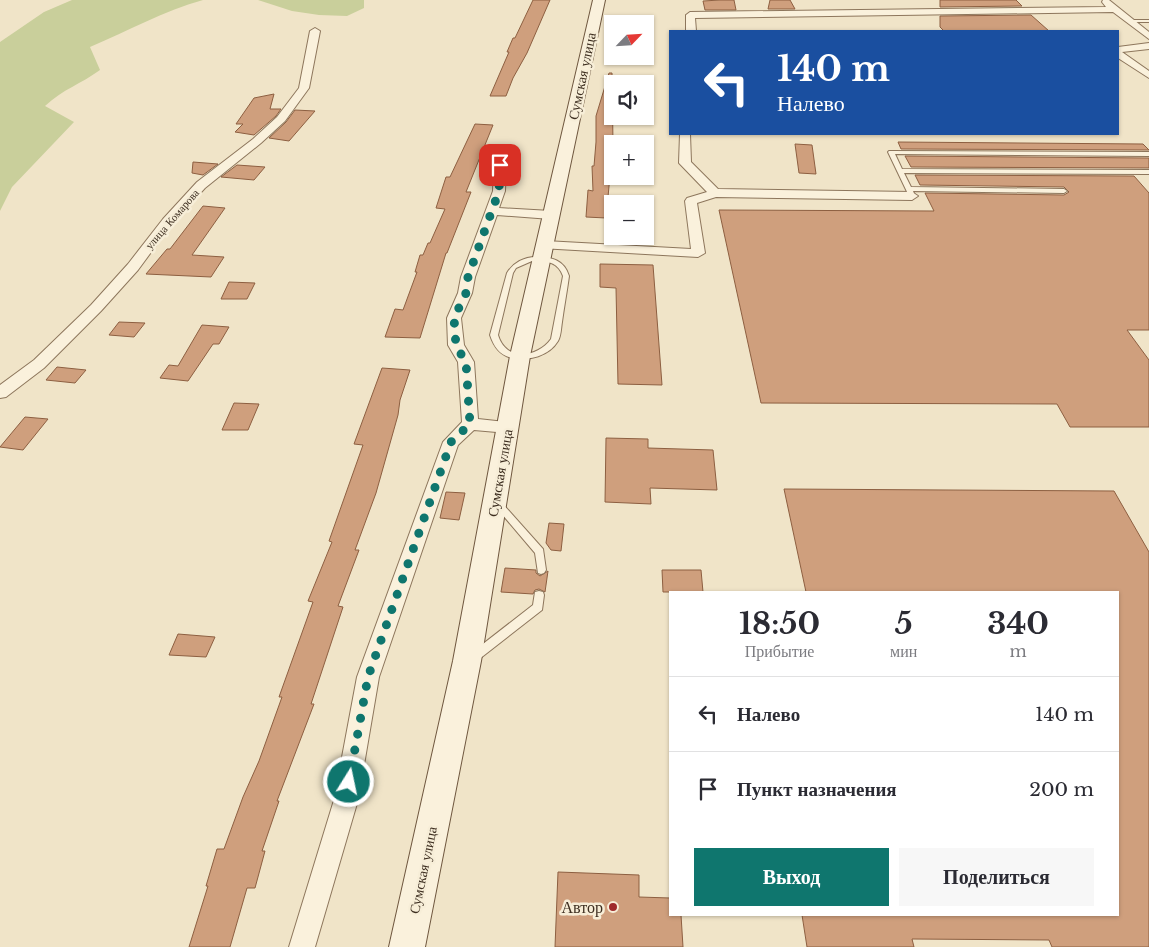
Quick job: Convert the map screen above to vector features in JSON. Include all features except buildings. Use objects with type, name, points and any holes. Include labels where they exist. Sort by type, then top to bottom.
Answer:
[{"type":"main road","name":"Сумская улица","points":[[407,947],[467,661],[520,356],[599,0]]},
{"type":"street","points":[[1103,0],[1149,36]]},
{"type":"street","points":[[691,30],[690,15],[1113,9]]},
{"type":"street","name":"улица Комарова","points":[[0,393],[39,364],[96,308],[133,267],[167,222],[202,185],[281,119],[304,88],[315,31]]},
{"type":"street","points":[[1119,50],[1149,46]]},
{"type":"street","points":[[1119,55],[1149,75]]},
{"type":"street","points":[[685,135],[685,163],[715,193]]},
{"type":"street","points":[[470,424],[466,362],[456,346],[454,318],[466,293],[468,277],[499,191],[500,165]]},
{"type":"street","points":[[543,252],[698,253],[691,201],[715,193],[911,193]]},
{"type":"street","points":[[492,211],[551,215]]},
{"type":"street","points":[[302,947],[346,800],[368,677],[451,442],[470,424],[508,427]]},
{"type":"lane","points":[[1131,21],[1149,21]]},
{"type":"lane","points":[[1064,191],[911,193],[891,152],[1149,154]]},
{"type":"lane","points":[[900,171],[1149,172]]},
{"type":"lane","points":[[543,252],[560,264],[565,270],[566,276],[555,339],[551,346],[543,352],[532,356],[520,356],[509,354],[500,349],[495,342],[494,335],[510,273],[521,262],[543,252]]},
{"type":"lane","points":[[495,501],[540,552],[541,570]]},
{"type":"lane","points":[[467,661],[538,607],[539,595]]},
{"type":"green space","points":[[72,0],[203,0],[160,15],[90,47],[100,70],[59,95],[45,106],[74,122],[12,187],[0,211],[0,42],[44,12]]},
{"type":"green space","points":[[258,0],[364,0],[364,8],[347,16],[319,15],[292,11]]},
{"type":"place","name":"Автор","points":[[613,907]]},
{"type":"route","points":[[349,782],[368,677],[451,442],[470,424],[466,362],[456,346],[454,318],[466,293],[468,277],[499,191],[500,165]]}]
